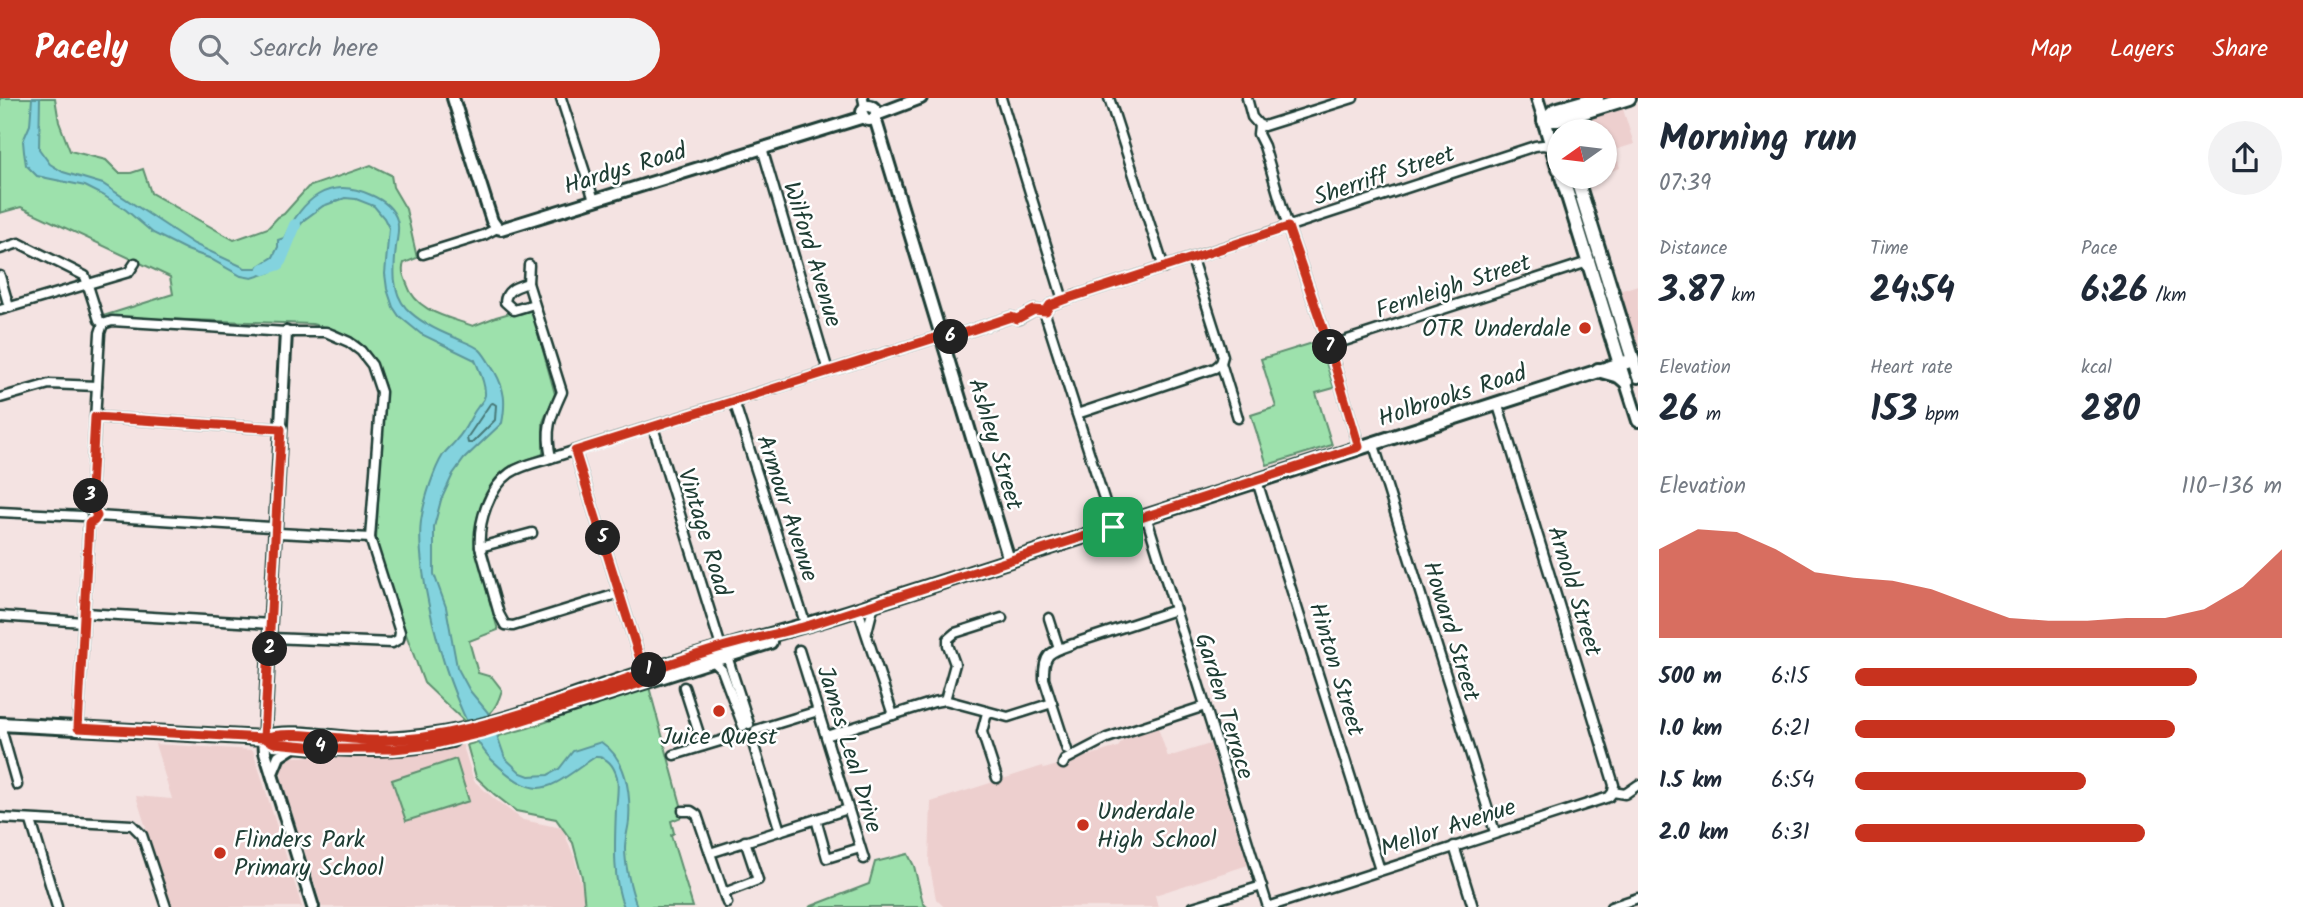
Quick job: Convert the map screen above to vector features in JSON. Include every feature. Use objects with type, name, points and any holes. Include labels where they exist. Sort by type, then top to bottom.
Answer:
[{"type":"main road","points":[[1562,98],[1573,101],[1594,99]]},
{"type":"main road","points":[[1556,115],[1629,98]]},
{"type":"main road","points":[[1547,146],[1544,120],[1594,99]]},
{"type":"main road","points":[[1566,189],[1613,341],[1626,362]]},
{"type":"main road","points":[[1579,189],[1626,362]]},
{"type":"main road","points":[[1577,377],[1604,360],[1613,341]]},
{"type":"main road","name":"Holbrooks Road","points":[[264,738],[274,743],[339,749],[394,749],[430,745],[1626,362]]},
{"type":"main road","points":[[1598,370],[1632,379]]},
{"type":"main road","name":"Holbrooks Road","points":[[646,677],[713,661],[724,650]]},
{"type":"main road","name":"Holbrooks Road","points":[[1,724],[264,738],[275,734],[377,740],[458,735]]},
{"type":"street","points":[[453,98],[492,221],[497,228]]},
{"type":"street","points":[[561,98],[594,200]]},
{"type":"street","name":"Hardys Road","points":[[423,254],[484,235],[497,228],[505,228],[840,123],[845,124],[869,110],[921,98]]},
{"type":"street","points":[[1001,98],[1063,300]]},
{"type":"street","points":[[1110,98],[1164,268]]},
{"type":"street","points":[[1247,98],[1252,117],[1259,125],[1264,126],[1353,98]]},
{"type":"street","points":[[1537,98],[1544,120]]},
{"type":"street","name":"Ashley Street","points":[[869,110],[1009,560]]},
{"type":"street","points":[[1259,125],[1258,134],[1329,346],[1359,447]]},
{"type":"street","name":"Sherriff Street","points":[[620,593],[513,626],[505,625],[499,614],[480,547],[481,521],[497,487],[508,475],[551,458],[941,336],[948,338],[1011,317],[1017,319],[1034,310],[1046,311],[1050,305],[1063,300],[1547,146]]},
{"type":"street","name":"Wilford Avenue","points":[[762,148],[828,371]]},
{"type":"street","points":[[0,249],[19,243],[86,276],[99,320],[103,324]]},
{"type":"street","points":[[1192,258],[1223,356],[1221,363],[1238,418]]},
{"type":"street","name":"Fernleigh Street","points":[[1329,346],[1588,262]]},
{"type":"street","points":[[0,310],[129,272],[135,263]]},
{"type":"street","points":[[528,265],[528,284],[562,392],[550,418],[547,438],[551,458]]},
{"type":"street","points":[[0,276],[9,307]]},
{"type":"street","points":[[528,284],[510,290],[505,296],[505,302],[514,310],[534,304]]},
{"type":"street","points":[[1046,311],[1113,527]]},
{"type":"street","points":[[103,324],[112,321],[326,332],[349,342],[361,351],[372,365],[381,392],[370,538],[400,632],[399,639],[392,643],[271,638]]},
{"type":"street","points":[[90,508],[100,333],[103,324]]},
{"type":"street","points":[[286,332],[264,738],[265,752],[313,907]]},
{"type":"street","points":[[1626,362],[1632,379],[1638,420]]},
{"type":"street","points":[[1077,414],[1215,368],[1221,363]]},
{"type":"street","points":[[0,398],[49,384],[97,386]]},
{"type":"street","name":"Armour Avenue","points":[[734,401],[806,626]]},
{"type":"street","name":"Arnold Street","points":[[1497,402],[1614,785],[1613,793]]},
{"type":"street","points":[[95,417],[281,429]]},
{"type":"street","name":"Vintage Road","points":[[653,427],[724,650],[744,728]]},
{"type":"street","name":"Howard Street","points":[[1373,442],[1495,832]]},
{"type":"street","points":[[575,451],[646,677]]},
{"type":"street","name":"Hinton Street","points":[[1257,481],[1380,870]]},
{"type":"street","points":[[90,508],[97,516]]},
{"type":"street","points":[[78,728],[86,520],[83,512],[90,508]]},
{"type":"street","points":[[0,512],[94,521],[97,516]]},
{"type":"street","points":[[97,516],[271,527],[281,534],[370,538]]},
{"type":"street","name":"Garden Terrace","points":[[1146,516],[1268,907]]},
{"type":"street","points":[[480,547],[532,533]]},
{"type":"street","points":[[867,635],[874,604]]},
{"type":"street","points":[[1067,750],[1044,679],[1046,658],[1052,651],[1175,610]]},
{"type":"street","points":[[854,611],[867,635],[894,715]]},
{"type":"street","points":[[0,616],[271,624]]},
{"type":"street","points":[[945,700],[955,664],[948,639],[955,633],[1002,618]]},
{"type":"street","points":[[1049,618],[1059,649]]},
{"type":"street","name":"James Leal Drive","points":[[799,650],[864,859]]},
{"type":"street","points":[[713,661],[722,670],[746,740],[752,740]]},
{"type":"street","points":[[684,687],[703,746]]},
{"type":"street","points":[[826,736],[945,700],[1008,717],[1052,703]]},
{"type":"street","points":[[1063,764],[1065,760],[1107,738],[1205,706]]},
{"type":"street","points":[[756,730],[818,710]]},
{"type":"street","points":[[987,713],[982,732],[997,778]]},
{"type":"street","points":[[1,724],[18,785]]},
{"type":"street","points":[[674,755],[744,728],[754,726],[756,730]]},
{"type":"street","points":[[756,730],[752,740],[780,831]]},
{"type":"street","points":[[272,773],[279,756],[296,745]]},
{"type":"street","name":"Mellor Avenue","points":[[1268,907],[1609,797],[1613,793],[1625,794],[1638,785]]},
{"type":"street","points":[[710,853],[848,809]]},
{"type":"street","points":[[683,811],[691,811],[697,815],[727,904]]},
{"type":"street","points":[[0,818],[132,825],[138,828],[166,907]]},
{"type":"street","points":[[816,820],[827,858],[860,848]]},
{"type":"street","points":[[31,821],[57,907]]},
{"type":"street","points":[[724,892],[758,880],[744,841]]},
{"type":"street","points":[[1454,846],[1473,907]]},
{"type":"street","points":[[1193,907],[1262,886]]},
{"type":"street","points":[[1611,907],[1638,898]]},
{"type":"shaded area","points":[[1622,106],[1634,144],[1617,149],[1617,119],[1582,119]]},
{"type":"shaded area","points":[[1638,285],[1638,353],[1619,291]]},
{"type":"shaded area","name":"Underdale High School","points":[[1158,728],[1168,757],[1210,744],[1248,865],[1155,895],[1158,907],[944,907],[936,899],[929,862],[931,802],[1043,766],[1044,769],[1118,747],[1124,739]]},
{"type":"shaded area","points":[[462,743],[474,781],[497,801],[523,820],[562,828],[574,856],[587,907],[322,907],[282,780],[281,765],[287,757],[405,754],[445,749]]},
{"type":"shaded area","name":"Flinders Park Primary School","points":[[155,744],[253,750],[302,907],[171,907],[136,796],[172,799]]},
{"type":"green space","points":[[0,98],[55,98],[59,122],[70,151],[106,160],[119,173],[143,169],[151,193],[234,240],[268,228],[308,187],[371,165],[391,175],[393,187],[406,209],[417,258],[404,263],[403,271],[411,293],[418,301],[434,312],[473,326],[531,307],[555,394],[543,422],[543,454],[510,466],[499,479],[478,515],[475,534],[478,558],[498,630],[469,641],[478,673],[492,677],[502,690],[490,713],[480,719],[465,722],[424,683],[403,626],[376,542],[385,386],[376,363],[358,341],[336,330],[312,324],[100,317],[173,294],[170,277],[21,207],[0,213]]},
{"type":"green space","points":[[1319,341],[1334,388],[1316,393],[1332,445],[1267,465],[1251,415],[1276,407],[1261,359]]},
{"type":"green space","points":[[649,687],[684,816],[671,821],[674,833],[671,835],[693,907],[585,907],[582,877],[573,843],[556,819],[516,811],[494,794],[476,777],[467,745],[528,728]]},
{"type":"green space","points":[[456,759],[469,801],[406,821],[392,780]]},
{"type":"green space","points":[[908,854],[914,866],[923,903],[927,907],[809,907],[869,884],[875,862]]},
{"type":"water","points":[[32,98],[40,98],[39,149],[50,164],[63,172],[103,184],[194,244],[245,268],[256,268],[273,257],[278,240],[284,238],[299,212],[308,202],[329,190],[356,190],[380,199],[393,211],[398,226],[395,279],[401,301],[423,322],[480,350],[498,378],[504,396],[502,423],[464,459],[453,474],[441,500],[434,527],[434,574],[446,607],[457,667],[470,691],[490,715],[505,758],[521,773],[529,776],[548,775],[559,769],[573,751],[601,742],[616,757],[628,787],[629,821],[625,856],[637,907],[624,907],[620,897],[615,846],[618,781],[609,762],[595,757],[566,777],[544,787],[522,783],[492,760],[477,741],[450,680],[429,606],[420,539],[422,515],[430,484],[440,461],[483,401],[484,386],[475,360],[421,334],[399,316],[393,307],[385,274],[389,228],[384,218],[374,206],[356,199],[345,198],[323,206],[304,220],[287,244],[277,267],[271,272],[252,278],[241,276],[209,258],[153,233],[126,210],[85,186],[37,176],[26,165],[23,141],[30,125]]},
{"type":"waterway","points":[[264,269],[279,264],[295,225]]},
{"type":"place","name":"OTR Underdale","points":[[1585,328]]},
{"type":"place","name":"Juice Quest","points":[[719,711]]},
{"type":"place","name":"Underdale High School","points":[[1083,825]]},
{"type":"place","name":"Flinders Park Primary School","points":[[220,853]]},
{"type":"route","points":[[1113,527],[806,626],[715,649],[644,672],[521,713],[486,724],[444,734],[394,739],[341,739],[275,734],[264,738],[281,429],[95,417],[90,508],[97,516],[89,523],[78,728],[264,738],[274,743],[339,749],[394,749],[430,745],[485,732],[647,681],[644,672],[575,451],[941,336],[948,338],[1011,317],[1017,319],[1034,310],[1046,311],[1050,305],[1063,300],[1288,227],[1329,346],[1359,447],[1113,527]]}]
